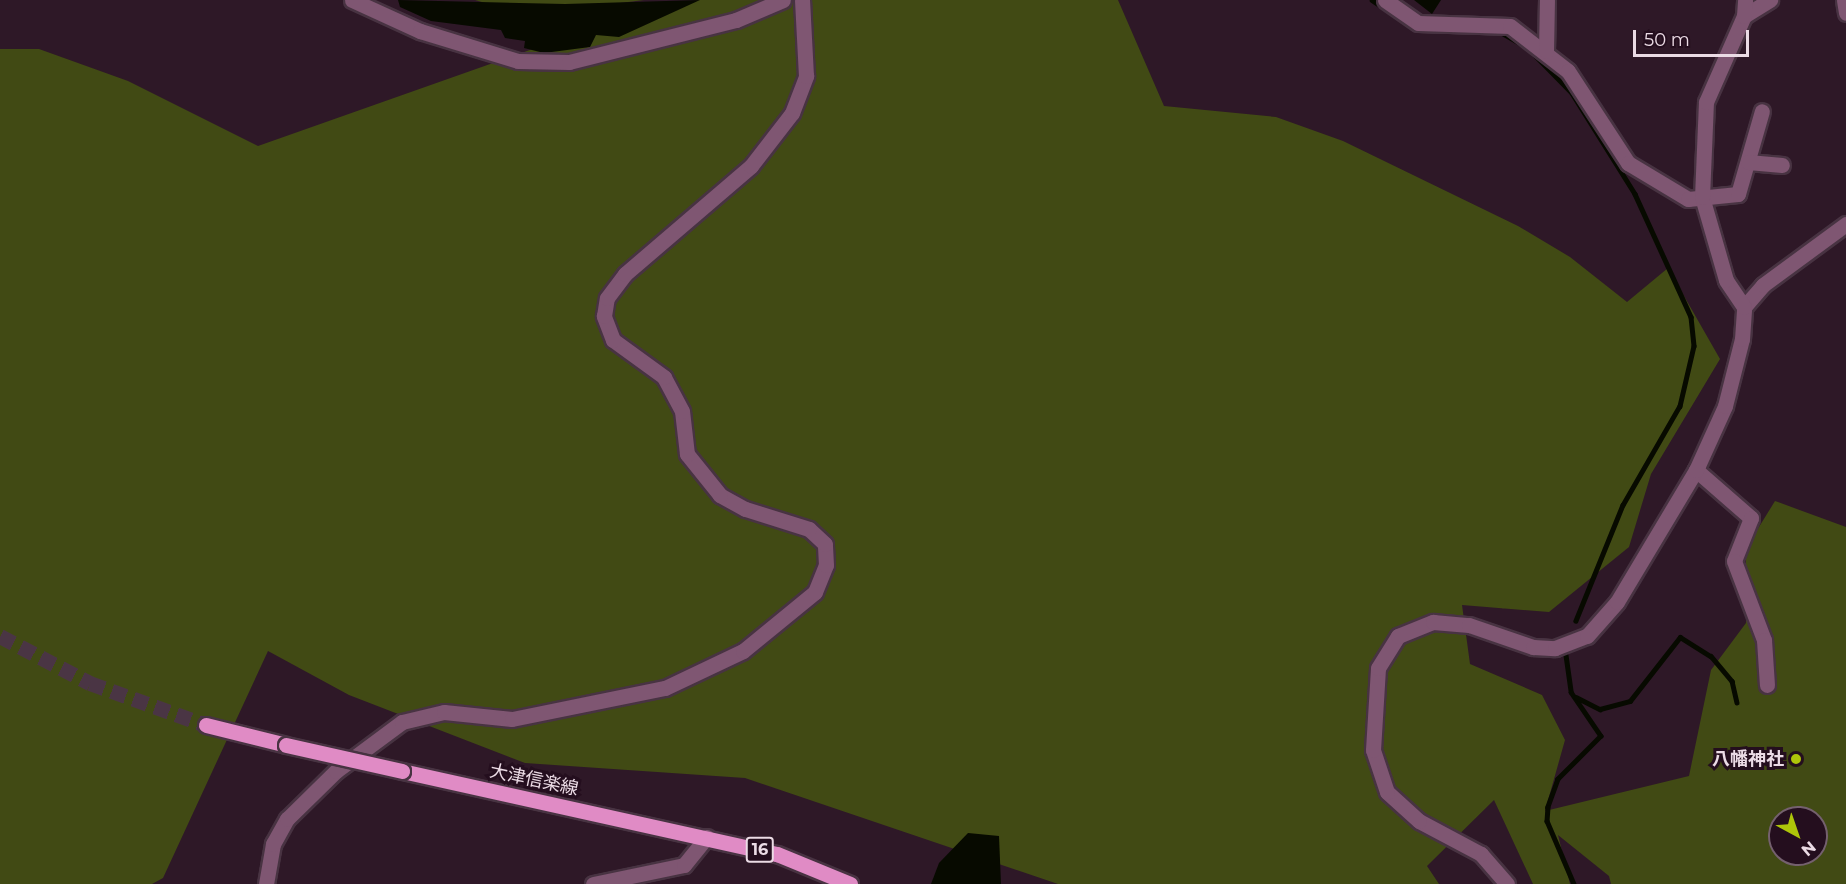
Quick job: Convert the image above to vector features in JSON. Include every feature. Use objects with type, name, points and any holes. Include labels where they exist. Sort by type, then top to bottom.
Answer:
[{"type":"main road","name":"大津信楽線","points":[[206,725],[286,745],[777,854],[850,884]]},
{"type":"street","points":[[352,0],[420,32],[518,61],[559,62],[647,45],[783,0]]},
{"type":"street","points":[[266,884],[273,844],[287,819],[336,771],[402,722],[444,712],[512,718],[665,688],[743,651],[815,592],[826,566],[825,544],[809,529],[745,509],[720,495],[687,454],[682,411],[664,377],[613,340],[604,316],[607,298],[625,274],[752,166],[792,113],[806,76],[802,0]]},
{"type":"street","points":[[1385,0],[1418,23],[1510,26],[1546,51],[1568,71],[1628,163],[1688,198],[1738,194],[1762,111]]},
{"type":"street","points":[[1546,51],[1547,0]]},
{"type":"street","points":[[1744,307],[1726,280],[1702,197],[1706,102],[1744,16],[1745,0]]},
{"type":"street","points":[[1744,16],[1770,0]]},
{"type":"street","points":[[1844,0],[1846,13]]},
{"type":"street","points":[[1748,162],[1782,165]]},
{"type":"street","points":[[1507,884],[1482,854],[1419,821],[1387,792],[1373,750],[1378,668],[1398,636],[1434,622],[1469,625],[1533,647],[1555,648],[1587,636],[1617,602],[1696,470],[1728,395],[1744,307],[1763,285],[1846,224]]},
{"type":"street","points":[[1696,470],[1750,518],[1734,561],[1764,640],[1767,685]]},
{"type":"street","points":[[593,884],[684,865],[707,837]]},
{"type":"green space","points":[[475,0],[644,0],[526,15]]},
{"type":"green space","points":[[698,0],[1118,0],[1164,106],[1276,117],[1343,141],[1518,226],[1570,257],[1627,302],[1668,268],[1720,359],[1651,474],[1629,547],[1549,612],[1462,605],[1470,664],[1542,695],[1565,740],[1545,811],[1689,776],[1711,670],[1746,623],[1746,548],[1775,501],[1846,527],[1846,884],[1611,884],[1609,876],[1558,835],[1570,884],[1533,884],[1494,800],[1427,866],[1439,884],[1058,884],[745,778],[525,763],[349,695],[268,651],[163,878],[152,884],[0,884],[0,49],[39,49],[128,81],[258,146],[589,29]]},
{"type":"shaded area","points":[[398,0],[565,4],[700,0],[619,37],[596,35],[590,47],[544,53],[524,48],[525,41],[505,38],[501,30],[431,21],[400,7]]},
{"type":"shaded area","points":[[1414,0],[1441,0],[1432,14]]},
{"type":"shaded area","points":[[968,833],[999,836],[1001,884],[931,884],[939,863]]},
{"type":"waterway","points":[[1372,0],[1402,20]]},
{"type":"waterway","points":[[1414,28],[1474,30]]},
{"type":"waterway","points":[[1499,31],[1523,45]]},
{"type":"waterway","points":[[1532,52],[1572,93],[1635,194],[1691,317],[1694,346],[1680,406],[1623,505],[1576,621]]},
{"type":"waterway","points":[[1576,697],[1600,709],[1630,701],[1680,637],[1711,656],[1732,681],[1737,702]]},
{"type":"waterway","points":[[1566,655],[1571,692],[1601,736],[1558,779],[1548,807],[1547,821],[1574,884]]},
{"type":"tunnel","points":[[0,636],[90,683],[206,725]]},
{"type":"place","name":"八幡神社","points":[[1796,759]]}]
